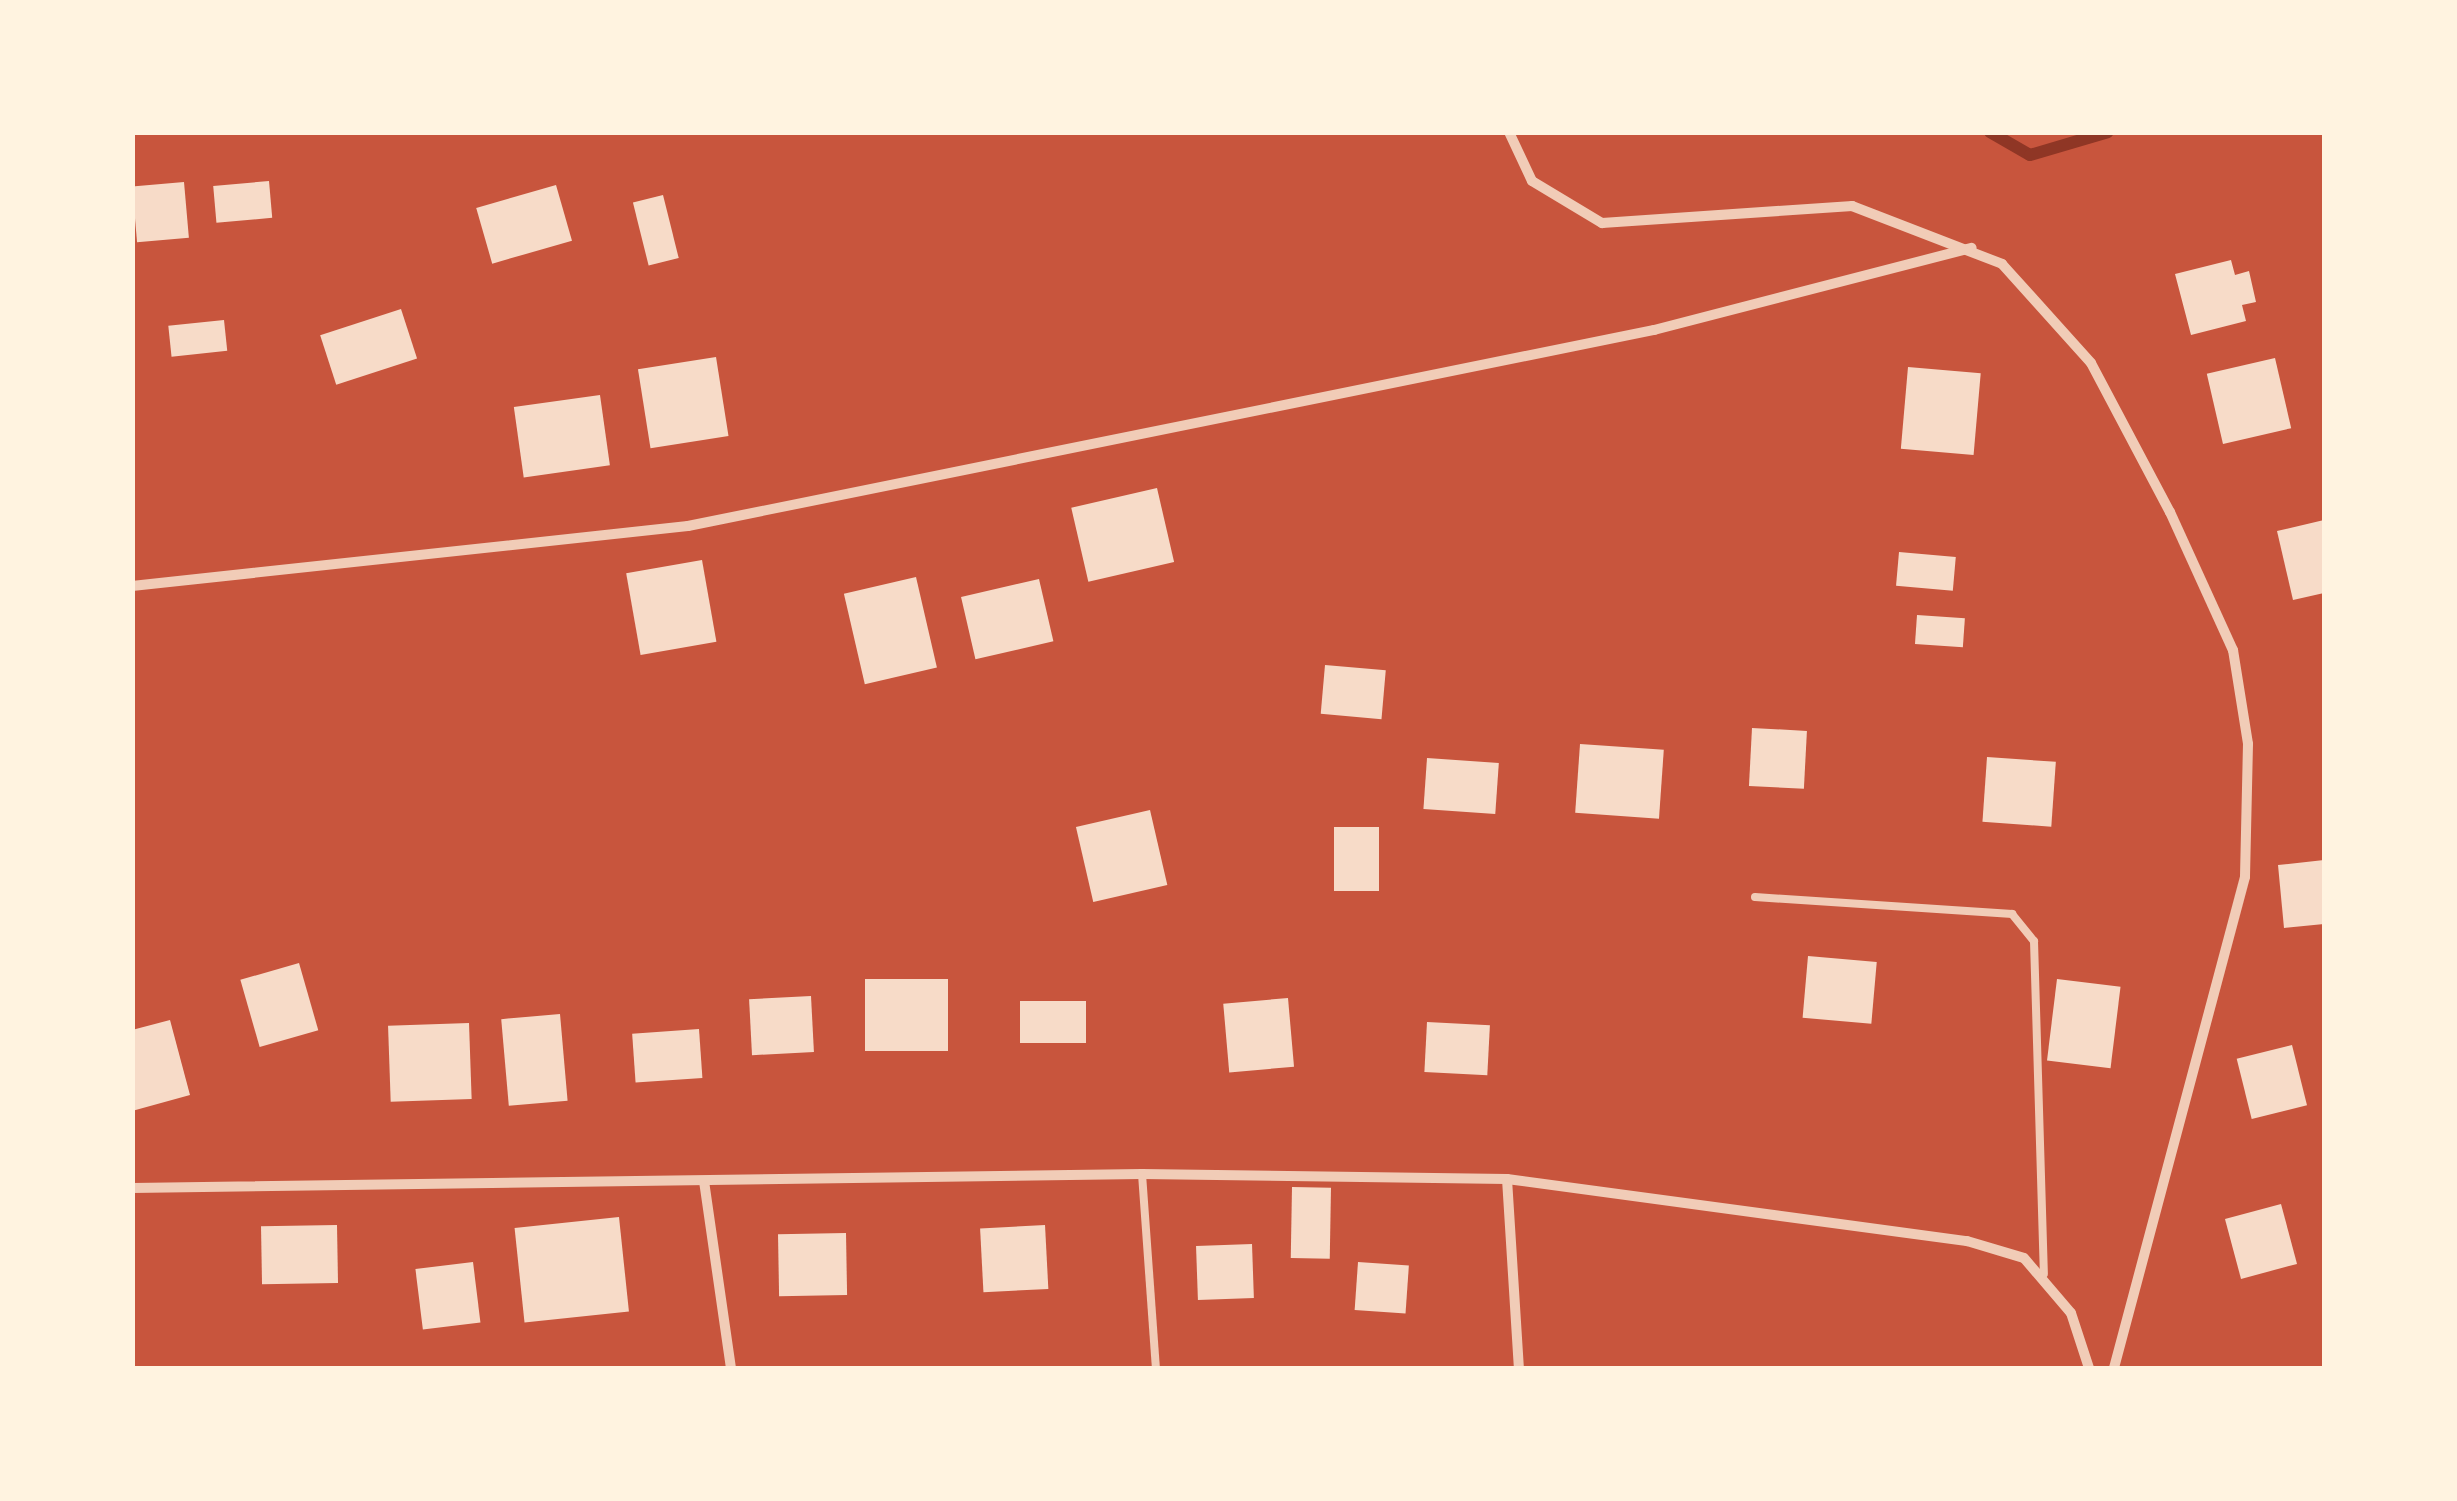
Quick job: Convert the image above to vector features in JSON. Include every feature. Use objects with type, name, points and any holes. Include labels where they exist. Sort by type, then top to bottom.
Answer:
[{"type":"street","points":[[1509,132],[1532,181],[1602,223],[1852,206],[1972,248],[2036,294],[2091,363],[2233,650],[2248,744],[2245,877],[2114,1368]]},
{"type":"street","points":[[132,586],[688,526],[1654,330],[1972,248]]},
{"type":"street","points":[[132,1188],[1142,1174],[1507,1179],[1967,1241],[2044,1274],[2071,1312],[2089,1368]]},
{"type":"street","points":[[1507,1179],[1519,1368]]},
{"type":"street","points":[[704,1182],[731,1368]]},
{"type":"lane","points":[[1755,897],[2012,914],[2034,940],[2044,1274]]},
{"type":"lane","points":[[1142,1174],[1156,1368]]},
{"type":"building","points":[[269,181],[272,218],[216,223],[213,186]]},
{"type":"building","points":[[184,182],[189,238],[137,242],[132,187]]},
{"type":"building","points":[[556,185],[572,241],[492,264],[476,208]]},
{"type":"building","points":[[663,195],[679,258],[649,266],[633,202]]},
{"type":"building","points":[[2231,260],[2235,275],[2249,271],[2256,302],[2242,305],[2246,321],[2191,335],[2175,274]]},
{"type":"building","points":[[401,309],[417,358],[336,385],[320,335]]},
{"type":"building","points":[[224,320],[227,351],[172,357],[168,326]]},
{"type":"building","points":[[716,357],[729,436],[650,448],[638,369]]},
{"type":"building","points":[[2275,358],[2291,428],[2223,444],[2207,374]]},
{"type":"building","points":[[1908,367],[1981,373],[1974,455],[1901,449]]},
{"type":"building","points":[[600,395],[610,465],[524,477],[514,407]]},
{"type":"building","points":[[1157,488],[1174,562],[1088,582],[1071,508]]},
{"type":"building","points":[[2324,520],[2324,593],[2293,600],[2277,531]]},
{"type":"building","points":[[1899,552],[1956,557],[1953,591],[1896,586]]},
{"type":"building","points":[[702,560],[716,642],[641,655],[626,573]]},
{"type":"building","points":[[916,577],[937,668],[865,684],[844,594]]},
{"type":"building","points":[[1039,579],[1053,641],[975,659],[961,597]]},
{"type":"building","points":[[1917,615],[1965,618],[1963,647],[1915,644]]},
{"type":"building","points":[[1325,665],[1386,670],[1381,719],[1321,714]]},
{"type":"building","points":[[1752,728],[1807,731],[1804,789],[1749,786]]},
{"type":"building","points":[[1580,744],[1664,750],[1659,819],[1575,813]]},
{"type":"building","points":[[1987,757],[2056,762],[2051,827],[1982,822]]},
{"type":"building","points":[[1427,758],[1499,763],[1495,814],[1423,809]]},
{"type":"building","points":[[1150,810],[1167,885],[1093,902],[1076,827]]},
{"type":"building","points":[[1334,827],[1379,827],[1379,891],[1334,891]]},
{"type":"building","points":[[2324,860],[2324,924],[2284,928],[2278,865]]},
{"type":"building","points":[[1808,956],[1877,962],[1871,1024],[1803,1018]]},
{"type":"building","points":[[299,963],[318,1030],[260,1047],[240,980]]},
{"type":"building","points":[[865,979],[948,979],[948,1051],[865,1051]]},
{"type":"building","points":[[2057,979],[2121,987],[2111,1068],[2047,1060]]},
{"type":"building","points":[[811,996],[814,1052],[752,1055],[749,999]]},
{"type":"building","points":[[1288,998],[1294,1067],[1229,1072],[1223,1004]]},
{"type":"building","points":[[1020,1001],[1086,1001],[1086,1043],[1020,1043]]},
{"type":"building","points":[[560,1014],[568,1101],[509,1106],[501,1019]]},
{"type":"building","points":[[170,1020],[190,1095],[132,1111],[132,1030]]},
{"type":"building","points":[[1427,1022],[1490,1025],[1487,1075],[1424,1072]]},
{"type":"building","points":[[469,1023],[472,1099],[391,1102],[388,1026]]},
{"type":"building","points":[[699,1029],[702,1078],[636,1083],[632,1034]]},
{"type":"building","points":[[2292,1045],[2307,1105],[2252,1119],[2237,1059]]},
{"type":"building","points":[[1292,1187],[1331,1188],[1330,1259],[1291,1258]]},
{"type":"building","points":[[2281,1204],[2297,1264],[2241,1279],[2225,1219]]},
{"type":"building","points":[[619,1217],[629,1311],[525,1322],[515,1228]]},
{"type":"building","points":[[337,1225],[338,1283],[262,1284],[261,1226]]},
{"type":"building","points":[[1045,1225],[1048,1289],[983,1292],[980,1228]]},
{"type":"building","points":[[846,1233],[847,1295],[779,1296],[778,1234]]},
{"type":"building","points":[[1252,1244],[1254,1298],[1198,1300],[1196,1246]]},
{"type":"building","points":[[473,1262],[480,1323],[423,1330],[415,1269]]},
{"type":"building","points":[[1358,1262],[1409,1266],[1406,1313],[1355,1310]]},
{"type":"waterway","points":[[1990,132],[2030,155],[2108,132]]}]
